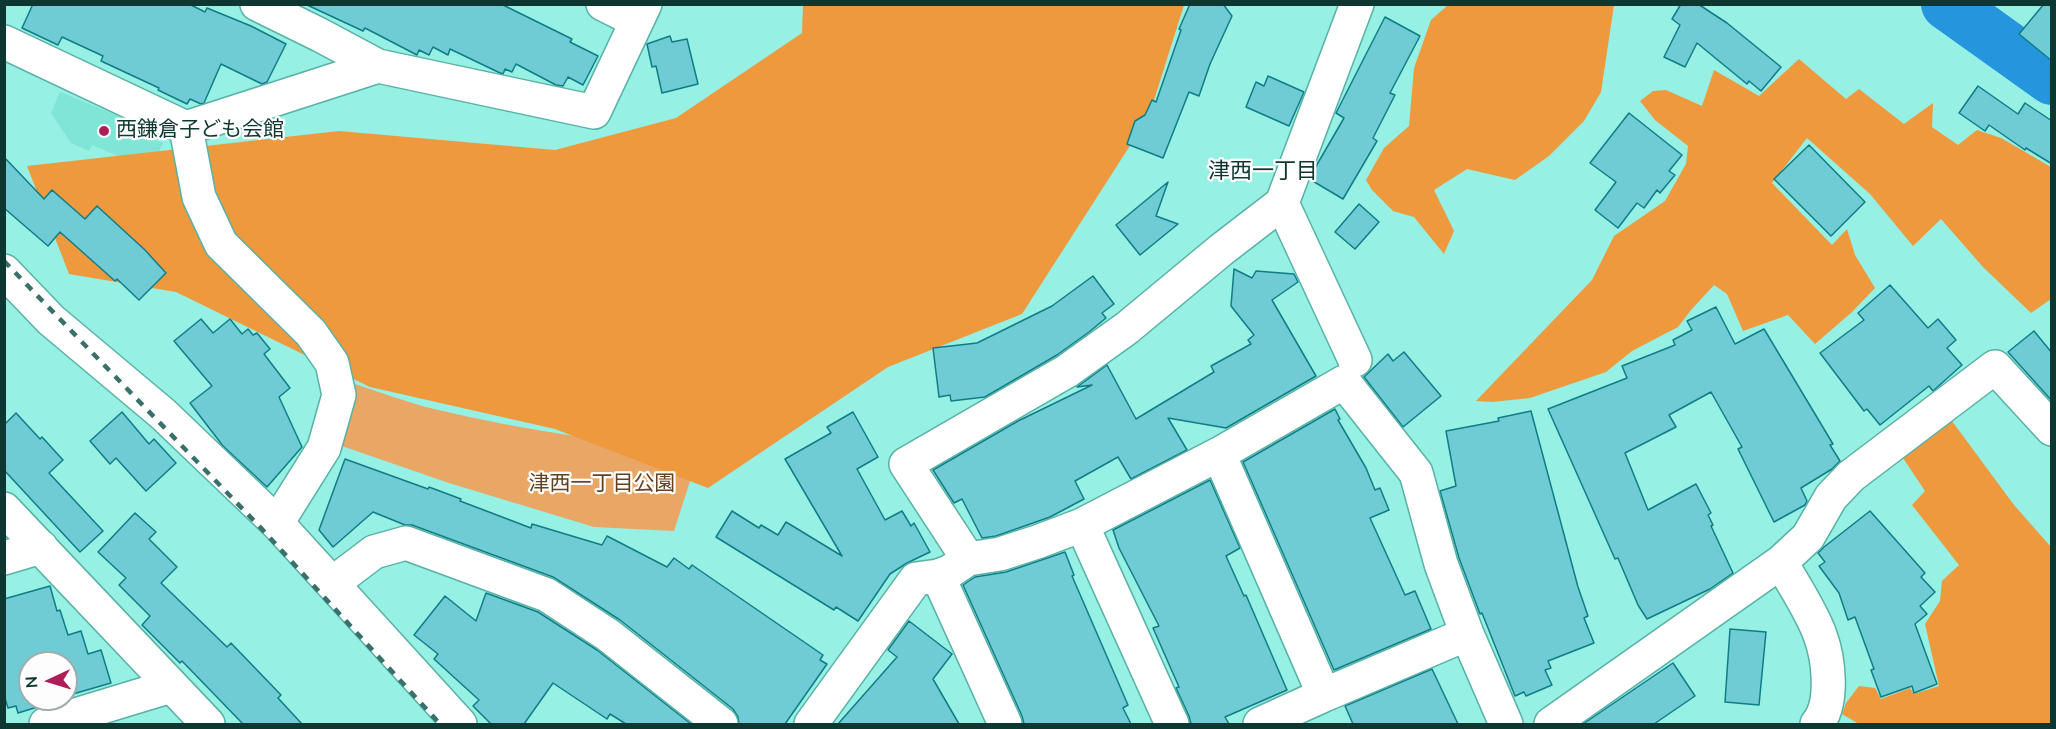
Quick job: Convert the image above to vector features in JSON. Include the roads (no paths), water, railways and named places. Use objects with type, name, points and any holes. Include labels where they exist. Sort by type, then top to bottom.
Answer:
[{"type":"street","points":[[257,4],[378,66],[594,112],[641,13],[603,4]]},
{"type":"street","points":[[968,559],[906,464],[1066,371],[1127,328],[1282,203],[1357,4]]},
{"type":"street","points":[[4,42],[186,128],[378,66]]},
{"type":"street","points":[[186,128],[199,197],[221,244],[311,333],[332,363],[339,394],[324,448],[277,523]]},
{"type":"street","points":[[1282,203],[1355,360]]},
{"type":"street","points":[[4,271],[51,320],[163,414],[277,523],[460,724]]},
{"type":"street","points":[[1551,724],[1781,562],[1808,537],[1831,497],[1851,476],[1995,367],[2052,429]]},
{"type":"street","points":[[811,724],[916,579],[938,576],[949,572],[968,559],[1000,554],[1082,525],[1219,454],[1344,382],[1416,473],[1441,564],[1467,634],[1506,724]]},
{"type":"street","points":[[1219,454],[1324,695]]},
{"type":"street","points":[[4,509],[208,724]]},
{"type":"street","points":[[1082,525],[1172,724]]},
{"type":"street","points":[[333,583],[374,552],[406,543],[547,595],[608,635],[721,724]]},
{"type":"street","points":[[4,558],[41,547]]},
{"type":"street","points":[[1781,562],[1820,636],[1828,673],[1828,698],[1820,722],[1817,724]]},
{"type":"street","points":[[938,576],[1005,724]]},
{"type":"street","points":[[1260,724],[1467,634]]},
{"type":"street","points":[[46,724],[171,686]]},
{"type":"waterway","points":[[1947,4],[2052,79]]},
{"type":"railway","points":[[4,261],[261,528],[440,724]]},
{"type":"place","name":"西鎌倉子ども会館","points":[[104,131]]},
{"type":"district","name":"津西一丁目","points":[[1263,173]]},
{"type":"park label","name":"津西一丁目公園","points":[[602,485]]}]
